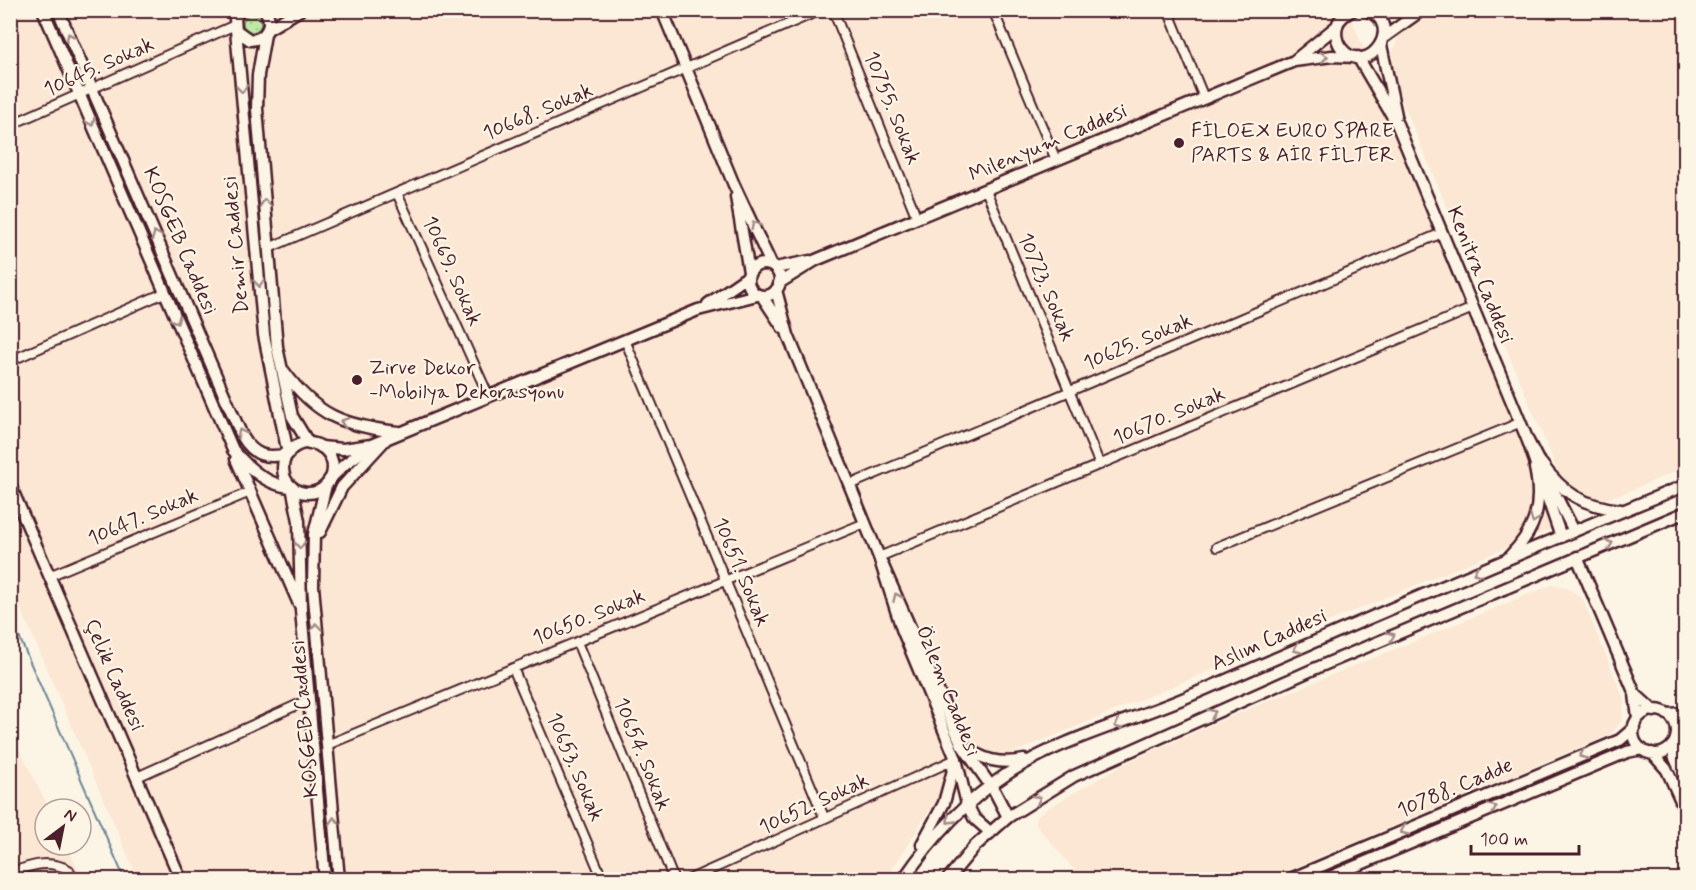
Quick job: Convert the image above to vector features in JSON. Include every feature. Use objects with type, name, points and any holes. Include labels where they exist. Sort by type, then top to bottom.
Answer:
[{"type":"street","name":"KOSGEB Caddesi","points":[[43,10],[301,610]]},
{"type":"street","name":"KOSGEB Caddesi","points":[[58,10],[242,436],[259,455],[274,457],[288,453]]},
{"type":"street","name":"Demir Caddesi","points":[[265,10],[270,20],[258,75],[257,109],[280,367],[292,416],[309,444]]},
{"type":"street","points":[[236,18],[250,40],[267,32],[300,10]]},
{"type":"street","points":[[662,10],[734,185],[779,274],[778,287]]},
{"type":"street","name":"10668. Sokak","points":[[269,248],[821,10]]},
{"type":"street","name":"10755. Sokak","points":[[833,10],[917,218]]},
{"type":"street","points":[[993,10],[1056,160]]},
{"type":"street","points":[[1168,10],[1204,98]]},
{"type":"street","points":[[1294,61],[1340,18],[1353,10]]},
{"type":"street","points":[[1368,11],[1398,10]]},
{"type":"street","points":[[1294,61],[1332,56],[1370,55],[1382,42],[1422,10]]},
{"type":"street","points":[[1368,11],[1382,23],[1382,42],[1398,124]]},
{"type":"street","name":"10645. Sokak","points":[[10,125],[93,90],[236,18]]},
{"type":"street","name":"Demir Caddesi","points":[[236,18],[264,335],[288,453]]},
{"type":"street","points":[[1340,18],[1338,42],[1347,54],[1356,57],[1398,124]]},
{"type":"street","name":"Milenyum Caddesi","points":[[816,260],[1294,61]]},
{"type":"street","name":"Kenitra Caddesi","points":[[1398,124],[1538,465],[1562,537]]},
{"type":"street","points":[[734,185],[749,288],[760,295]]},
{"type":"street","name":"10723. Sokak","points":[[986,190],[1100,465]]},
{"type":"street","name":"10669. Sokak","points":[[397,193],[489,397]]},
{"type":"street","name":"10625. Sokak","points":[[849,485],[1442,233]]},
{"type":"street","points":[[698,310],[748,275],[757,265],[774,267],[816,260]]},
{"type":"street","points":[[371,445],[345,464],[328,483],[310,493],[292,487],[283,471],[288,453],[300,445],[309,444],[344,449],[371,445],[698,310],[760,295],[778,287],[816,260]]},
{"type":"street","name":"Özlem Caddesi","points":[[778,287],[788,335],[879,557],[962,745],[990,785],[1008,818]]},
{"type":"street","points":[[10,361],[164,293]]},
{"type":"street","name":"Özlem Caddesi","points":[[760,295],[788,335]]},
{"type":"street","name":"10670. Sokak","points":[[879,557],[1473,309]]},
{"type":"street","name":"10651. Sokak","points":[[626,340],[724,581],[824,817]]},
{"type":"street","points":[[280,367],[305,398],[325,414],[358,426],[402,432]]},
{"type":"street","points":[[1218,548],[1520,423]]},
{"type":"street","points":[[313,552],[338,494],[386,439]]},
{"type":"street","points":[[321,447],[332,462],[328,483]]},
{"type":"street","name":"KOSGEB Caddesi","points":[[233,450],[262,477],[277,485],[292,487],[299,521],[301,610],[325,879]]},
{"type":"street","points":[[1538,465],[1569,495],[1596,506],[1624,510]]},
{"type":"street","points":[[1503,562],[1520,544],[1537,512],[1540,492],[1538,465]]},
{"type":"street","name":"Kenitra Caddesi","points":[[1538,465],[1574,531]]},
{"type":"street","name":"KOSGEB Caddesi","points":[[328,483],[317,518],[313,552],[314,606],[339,879]]},
{"type":"street","name":"Çelik Caddesi","points":[[10,485],[181,879]]},
{"type":"street","name":"Aslım Caddesi","points":[[903,879],[936,834],[967,804],[990,785],[1036,757],[1170,705],[1686,485]]},
{"type":"street","name":"10647. Sokak","points":[[50,576],[250,492]]},
{"type":"street","name":"Aslım Caddesi","points":[[947,879],[990,832],[1074,776],[1185,724],[1686,512]]},
{"type":"street","name":"10650. Sokak","points":[[327,745],[865,523]]},
{"type":"street","name":"Özlem Caddesi","points":[[879,557],[902,629],[956,759],[967,804],[974,818],[990,832]]},
{"type":"street","points":[[1577,557],[1635,694],[1636,741],[1667,770],[1686,812]]},
{"type":"street","name":"10654. Sokak","points":[[577,642],[674,879]]},
{"type":"street","name":"10653. Sokak","points":[[513,668],[603,879]]},
{"type":"street","points":[[1635,694],[1654,711],[1667,714],[1686,713]]},
{"type":"street","points":[[137,777],[308,700]]},
{"type":"street","points":[[1636,723],[1654,711]]},
{"type":"street","points":[[1667,714],[1674,722],[1674,756],[1686,783]]},
{"type":"street","name":"10788. Cadde","points":[[1288,879],[1620,740],[1636,723]]},
{"type":"street","points":[[1647,751],[1663,752],[1686,729]]},
{"type":"street","points":[[962,745],[977,756],[993,761],[1016,761],[1036,757]]},
{"type":"street","name":"10788. Cadde","points":[[1323,879],[1627,752],[1647,751]]},
{"type":"street","points":[[911,867],[944,803],[956,759]]},
{"type":"street","name":"10652. Sokak","points":[[688,879],[752,853],[824,817],[956,759]]},
{"type":"street","points":[[10,873],[38,863],[56,863],[69,870],[73,879]]},
{"type":"shaded area","points":[[10,11],[1348,11],[1563,524],[979,767],[946,790],[932,806],[886,879],[138,879],[11,586]]},
{"type":"shaded area","points":[[1445,11],[1685,11],[1685,467],[1605,499],[1579,494],[1559,474],[1393,79],[1392,54],[1399,35],[1412,24]]},
{"type":"shaded area","points":[[1554,584],[1571,590],[1582,598],[1624,699],[1622,720],[1611,734],[1267,879],[1082,879],[1036,825],[1037,817],[1046,809],[1126,763],[1227,718]]},
{"type":"shaded area","points":[[10,730],[43,797],[33,797],[33,857],[72,857],[83,879],[11,879]]},
{"type":"green space","points":[[252,14],[258,17],[261,23],[258,29],[252,32],[246,29],[243,23],[246,17]]},
{"type":"waterway","points":[[10,616],[125,880]]},
{"type":"place","name":"FİLOEX EURO SPARE PARTS & AİR FİLTER","points":[[1179,143]]},
{"type":"place","name":"Zirve Dekor -Mobilya Dekorasyonu","points":[[357,380]]}]
